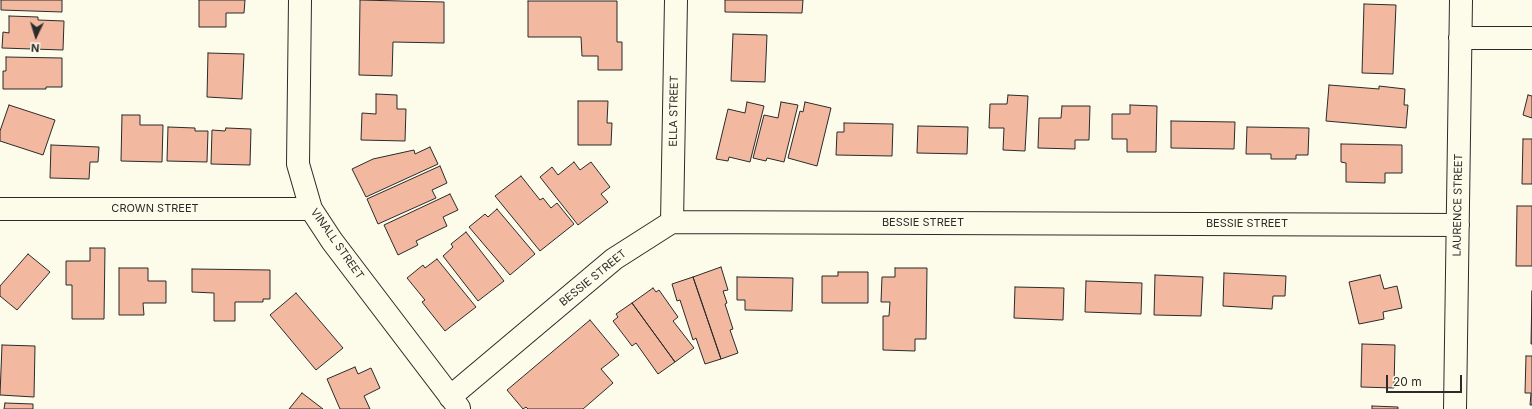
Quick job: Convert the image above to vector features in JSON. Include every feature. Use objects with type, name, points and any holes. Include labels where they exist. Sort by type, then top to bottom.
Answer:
[{"type":"street","name":"VINALL STREET","points":[[300,0],[298,164],[311,209],[332,241],[455,403]]},
{"type":"street","name":"ELLA STREET","points":[[672,222],[676,0]]},
{"type":"street","name":"LAURENCE STREET","points":[[1455,409],[1461,0]]},
{"type":"street","points":[[1460,38],[1532,38]]},
{"type":"street","name":"CROWN STREET","points":[[0,209],[311,209]]},
{"type":"street","name":"BESSIE STREET","points":[[455,403],[614,259],[672,222],[1458,225]]},
{"type":"building","points":[[1,0],[62,0],[62,12],[1,10]]},
{"type":"building","points":[[199,0],[245,0],[244,13],[226,13],[226,27],[199,27]]},
{"type":"building","points":[[360,0],[444,2],[444,43],[393,42],[392,76],[359,75]]},
{"type":"building","points":[[725,0],[803,0],[802,13],[725,12]]},
{"type":"building","points":[[528,1],[617,1],[617,42],[622,42],[622,70],[598,70],[598,56],[582,56],[581,37],[528,37]]},
{"type":"building","points":[[1364,4],[1396,5],[1393,74],[1362,73]]},
{"type":"building","points":[[9,16],[38,17],[38,20],[64,21],[63,50],[2,48],[3,32],[9,33]]},
{"type":"building","points":[[733,34],[767,35],[765,82],[731,81]]},
{"type":"building","points":[[208,53],[244,54],[242,99],[207,97]]},
{"type":"building","points":[[6,57],[62,58],[62,87],[46,87],[46,89],[3,89],[3,71],[6,71]]},
{"type":"building","points":[[1329,85],[1379,89],[1379,86],[1405,89],[1404,105],[1408,105],[1406,128],[1326,121]]},
{"type":"building","points":[[376,94],[397,95],[397,109],[406,109],[405,141],[361,140],[362,113],[376,114]]},
{"type":"building","points":[[1008,95],[1028,96],[1025,151],[1003,150],[1004,128],[989,128],[990,104],[1007,104]]},
{"type":"building","points":[[1528,95],[1532,96],[1532,118],[1523,115]]},
{"type":"building","points":[[578,101],[608,101],[607,123],[612,123],[611,145],[578,145]]},
{"type":"building","points":[[747,102],[764,106],[750,162],[729,157],[728,161],[716,159],[728,109],[745,113]]},
{"type":"building","points":[[781,102],[798,105],[784,162],[767,158],[766,161],[753,158],[764,115],[778,118]]},
{"type":"building","points":[[805,102],[831,108],[817,166],[788,158],[800,111],[803,112]]},
{"type":"building","points":[[9,105],[55,120],[43,155],[0,141],[0,131]]},
{"type":"building","points":[[1130,105],[1157,106],[1156,152],[1127,152],[1127,139],[1112,139],[1112,114],[1130,114]]},
{"type":"building","points":[[1062,106],[1090,106],[1089,140],[1075,140],[1075,149],[1038,148],[1039,118],[1061,118]]},
{"type":"building","points":[[122,115],[140,115],[140,125],[163,125],[162,162],[121,161]]},
{"type":"building","points":[[1171,121],[1235,122],[1234,149],[1171,148]]},
{"type":"building","points":[[844,123],[893,124],[892,156],[836,155],[837,132],[844,132]]},
{"type":"building","points":[[918,126],[968,127],[967,154],[917,153]]},
{"type":"building","points":[[168,127],[195,128],[195,131],[208,131],[207,162],[167,161]]},
{"type":"building","points":[[1247,127],[1309,128],[1308,155],[1296,155],[1296,159],[1271,159],[1271,154],[1246,154]]},
{"type":"building","points":[[226,128],[251,129],[250,165],[211,164],[212,130],[225,131]]},
{"type":"building","points":[[1523,139],[1532,139],[1532,184],[1522,184]]},
{"type":"building","points":[[1341,144],[1402,145],[1402,173],[1385,173],[1385,183],[1346,182],[1346,163],[1341,162]]},
{"type":"building","points":[[51,145],[99,147],[98,162],[90,162],[89,179],[50,178]]},
{"type":"building","points":[[430,147],[438,164],[366,197],[352,169],[373,159],[414,150],[415,154]]},
{"type":"building","points":[[574,162],[580,170],[591,162],[610,187],[601,194],[608,202],[578,225],[540,177],[552,167],[558,175]]},
{"type":"building","points":[[440,166],[447,183],[432,190],[436,198],[378,224],[367,199]]},
{"type":"building","points":[[521,176],[540,200],[543,198],[551,208],[557,203],[574,224],[540,251],[495,196]]},
{"type":"building","points":[[450,194],[458,210],[443,217],[447,226],[416,241],[418,245],[398,255],[384,225]]},
{"type":"building","points":[[1517,206],[1532,206],[1532,266],[1516,266]]},
{"type":"building","points":[[497,209],[535,254],[510,275],[469,227],[485,214],[488,217]]},
{"type":"building","points":[[466,232],[504,281],[478,301],[443,256],[453,247],[451,244]]},
{"type":"building","points":[[90,248],[105,248],[104,319],[72,319],[72,285],[66,285],[66,261],[90,261]]},
{"type":"building","points":[[28,254],[50,272],[17,310],[0,296],[0,286]]},
{"type":"building","points":[[437,259],[476,307],[445,331],[422,302],[425,300],[407,278],[423,265],[425,268]]},
{"type":"building","points":[[721,267],[728,290],[723,291],[727,303],[725,304],[733,329],[730,330],[738,353],[721,359],[693,277]]},
{"type":"building","points":[[119,268],[148,268],[148,281],[166,281],[166,303],[143,303],[144,315],[119,315]]},
{"type":"building","points":[[895,268],[927,268],[926,339],[915,339],[915,351],[883,350],[883,316],[889,316],[890,302],[881,302],[882,277],[895,277]]},
{"type":"building","points":[[192,269],[270,270],[270,299],[263,299],[263,302],[235,302],[235,321],[214,321],[214,293],[192,292]]},
{"type":"building","points":[[838,272],[868,272],[868,303],[822,303],[822,276],[838,276]]},
{"type":"building","points":[[1224,273],[1286,276],[1285,296],[1273,296],[1272,309],[1223,306]]},
{"type":"building","points":[[1155,275],[1203,277],[1201,316],[1154,315]]},
{"type":"building","points":[[1380,275],[1384,289],[1397,286],[1402,308],[1383,312],[1384,319],[1359,324],[1349,282]]},
{"type":"building","points":[[693,277],[721,359],[705,364],[696,338],[693,340],[680,300],[677,301],[672,284]]},
{"type":"building","points":[[737,277],[793,278],[792,311],[745,310],[745,300],[737,300]]},
{"type":"building","points":[[1086,281],[1142,283],[1141,314],[1085,312]]},
{"type":"building","points":[[1015,287],[1064,288],[1063,320],[1014,318]]},
{"type":"building","points":[[653,288],[656,292],[659,290],[678,317],[673,321],[694,348],[675,362],[632,303]]},
{"type":"building","points":[[1532,291],[1532,344],[1531,344]]},
{"type":"building","points":[[296,293],[343,348],[316,370],[270,315]]},
{"type":"building","points":[[632,303],[675,362],[658,374],[636,343],[632,346],[613,321],[618,317],[616,314]]},
{"type":"building","points":[[590,320],[619,355],[601,369],[613,383],[583,409],[528,409],[526,407],[523,409],[507,390]]},
{"type":"building","points":[[1362,344],[1395,345],[1394,388],[1361,387]]},
{"type":"building","points":[[2,345],[35,346],[34,397],[0,395]]},
{"type":"building","points":[[1526,356],[1532,356],[1532,405],[1530,405],[1531,393],[1525,393]]},
{"type":"building","points":[[355,367],[358,374],[371,368],[380,388],[364,396],[370,409],[340,409],[327,379]]},
{"type":"building","points":[[302,393],[323,409],[289,409]]},
{"type":"building","points":[[5,403],[33,404],[33,409],[4,409]]},
{"type":"building","points":[[1372,406],[1398,407],[1398,409],[1372,409]]}]
